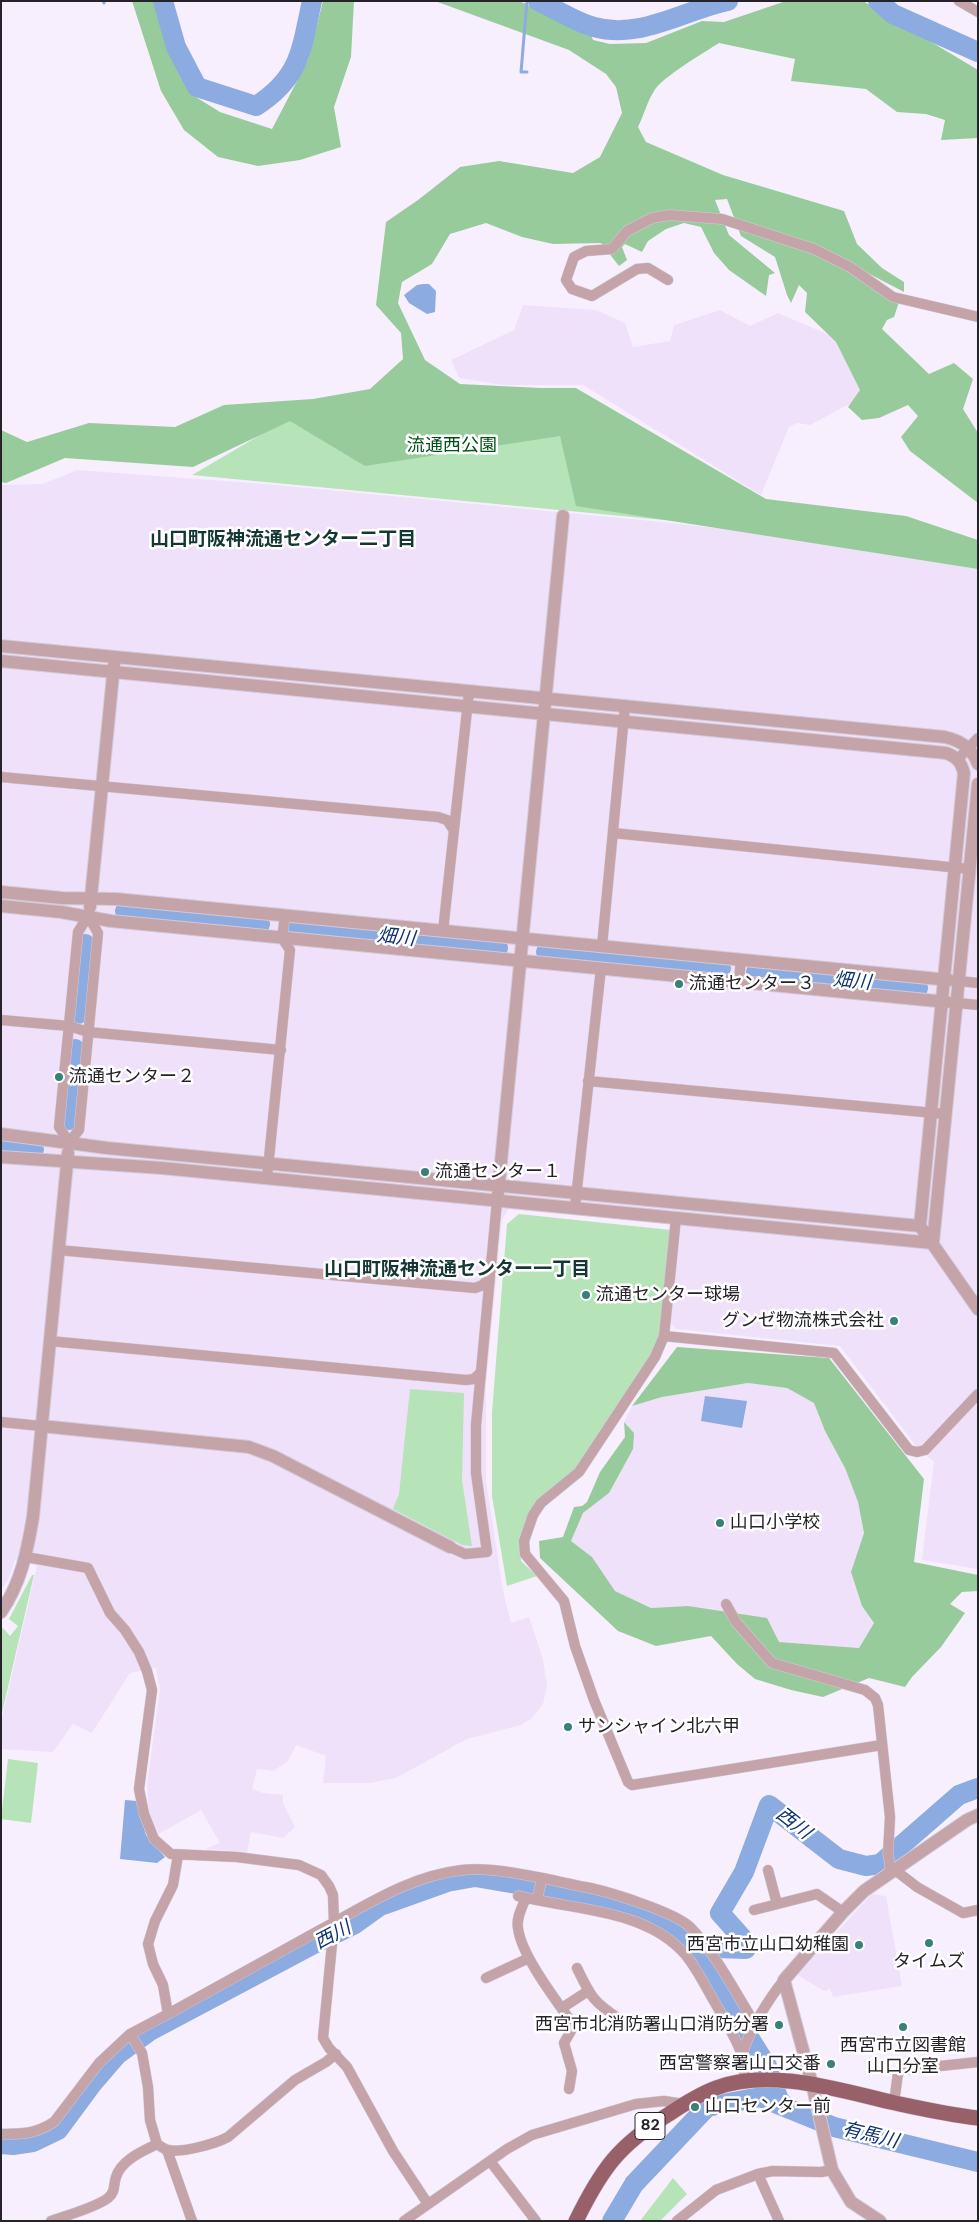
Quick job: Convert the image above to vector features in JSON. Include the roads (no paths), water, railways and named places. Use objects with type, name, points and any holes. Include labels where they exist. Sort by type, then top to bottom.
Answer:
[{"type":"main road","name":"82","points":[[576,2221],[590,2192],[608,2163],[647,2128],[684,2104],[716,2088],[754,2081],[792,2082],[813,2089],[978,2118]]},
{"type":"street","points":[[959,1],[976,8]]},
{"type":"street","points":[[668,280],[648,268],[637,269],[592,296],[572,290],[566,280],[574,257],[586,251],[612,249],[627,232],[652,218],[669,215],[722,219],[814,249],[850,267],[892,297],[978,317]]},
{"type":"street","points":[[1,1422],[249,1447],[272,1456],[465,1554],[487,1552],[476,1473],[476,1425],[563,516]]},
{"type":"street","points":[[1,646],[945,737],[954,739],[968,748],[978,764]]},
{"type":"street","points":[[69,1142],[59,1127],[78,932],[88,916],[91,898],[114,658]]},
{"type":"street","points":[[1,661],[946,753],[958,759],[964,773],[940,1001],[920,1226],[978,1310]]},
{"type":"street","points":[[443,931],[468,692]]},
{"type":"street","points":[[602,946],[625,706]]},
{"type":"street","points":[[958,759],[978,738]]},
{"type":"street","points":[[1,776],[438,817],[447,820],[453,829]]},
{"type":"street","points":[[933,1243],[978,784]]},
{"type":"street","points":[[614,833],[969,869]]},
{"type":"street","points":[[1,892],[91,898],[285,916],[978,983]]},
{"type":"street","points":[[1,906],[88,916],[112,921],[978,1005]]},
{"type":"street","points":[[1,1612],[17,1585],[26,1557],[33,1517],[69,1142],[79,1130],[98,933],[88,916]]},
{"type":"street","points":[[267,1178],[290,950],[282,938],[285,916]]},
{"type":"street","points":[[739,981],[741,959]]},
{"type":"street","points":[[575,1207],[601,968]]},
{"type":"street","points":[[1,1020],[69,1026],[88,1032],[281,1050]]},
{"type":"street","points":[[588,1081],[945,1114]]},
{"type":"street","points":[[1,1134],[269,1164],[920,1226]]},
{"type":"street","points":[[1,1157],[267,1178],[933,1243]]},
{"type":"street","points":[[676,1218],[664,1336],[655,1357],[579,1472],[541,1503],[533,1515],[524,1540],[525,1554],[564,1601],[575,1646],[591,1691],[628,1782],[632,1785],[882,1745]]},
{"type":"street","points":[[58,1250],[475,1288],[483,1285],[490,1277]]},
{"type":"street","points":[[664,1336],[834,1353],[910,1450],[917,1452],[925,1450],[978,1394]]},
{"type":"street","points":[[49,1341],[466,1380],[474,1378],[480,1373]]},
{"type":"street","points":[[26,1557],[88,1568],[110,1614],[125,1630],[147,1671],[152,1690],[139,1789],[144,1814],[154,1839],[168,1854],[237,1857],[299,1865],[321,1875],[329,1886],[333,1895],[333,1926],[323,2038],[329,2048],[347,2067],[393,2151],[428,2204]]},
{"type":"street","points":[[726,1604],[736,1622],[772,1663],[865,1690],[875,1698],[878,1705],[890,1817],[888,1854],[893,1871],[963,1913],[978,1910]]},
{"type":"street","points":[[744,2052],[772,1994],[843,1912],[864,1891],[967,1820],[978,1815]]},
{"type":"street","points":[[168,2014],[163,1985],[152,1964],[148,1944],[154,1921],[173,1885],[178,1855]]},
{"type":"street","points":[[2,2134],[27,2134],[54,2122],[99,2063],[130,2034],[333,1926],[380,1896],[437,1875],[462,1870],[482,1870],[607,1891],[673,1916],[689,1926],[702,1941],[755,2026]]},
{"type":"street","points":[[768,1870],[777,1904]]},
{"type":"street","points":[[538,1898],[541,1880]]},
{"type":"street","points":[[754,1910],[818,1894],[843,1912]]},
{"type":"street","points":[[569,2089],[572,2071],[564,2043],[572,2029],[572,2023],[529,1958],[518,1929],[522,1897],[538,1898],[642,1923],[663,1935],[681,1950],[694,1968],[744,2052],[754,2081]]},
{"type":"street","points":[[486,1978],[529,1958]]},
{"type":"street","points":[[577,1968],[588,1991],[598,2004],[620,2020]]},
{"type":"street","points":[[784,1980],[832,2170],[842,2190],[851,2202],[880,2221]]},
{"type":"street","points":[[562,2008],[588,1991]]},
{"type":"street","points":[[130,2034],[142,2053],[148,2087],[150,2120],[157,2144],[167,2150],[178,2150],[218,2142],[228,2137],[295,2080],[336,2054]]},
{"type":"street","points":[[894,2103],[898,2073],[902,2070],[978,2062]]},
{"type":"street","points":[[404,2221],[490,2161],[532,2135],[567,2123],[636,2104],[664,2102],[684,2104]]},
{"type":"street","points":[[51,2221],[71,2218],[107,2199],[116,2190],[116,2176],[132,2156],[157,2144]]},
{"type":"street","points":[[167,2150],[192,2221]]},
{"type":"street","points":[[490,2161],[536,2221]]},
{"type":"street","points":[[677,2221],[716,2190],[758,2174],[773,2171],[821,2172],[832,2170]]},
{"type":"street","points":[[758,2174],[779,2221]]},
{"type":"water","points":[[429,284],[436,291],[435,312],[427,314],[409,303],[404,295],[417,285]]},
{"type":"water","points":[[705,1396],[747,1401],[742,1428],[701,1421]]},
{"type":"water","points":[[125,1800],[137,1801],[146,1835],[165,1857],[157,1863],[120,1859]]},
{"type":"waterway","points":[[163,1],[176,47],[197,87],[256,106],[271,95],[291,73],[301,48],[312,1]]},
{"type":"waterway","points":[[527,1],[521,72],[527,72]]},
{"type":"waterway","points":[[538,1],[587,25],[611,30],[629,30],[645,27],[728,1]]},
{"type":"waterway","points":[[878,1],[893,14],[978,52]]},
{"type":"waterway","name":"畑川","points":[[125,911],[260,924]]},
{"type":"waterway","name":"畑川","points":[[295,928],[498,948]]},
{"type":"waterway","name":"畑川","points":[[78,1014],[85,944]]},
{"type":"waterway","name":"畑川","points":[[546,952],[721,968]]},
{"type":"waterway","name":"畑川","points":[[756,972],[918,988]]},
{"type":"waterway","name":"畑川","points":[[69,1120],[75,1049]]},
{"type":"waterway","name":"畑川","points":[[1,1146],[34,1149]]},
{"type":"waterway","name":"西川","points":[[717,1948],[746,1949],[745,1941],[720,1913],[744,1872],[769,1805],[839,1859],[866,1866],[880,1864],[959,1795],[978,1788]]},
{"type":"waterway","name":"西川","points":[[1,2144],[13,2145],[33,2142],[58,2130],[92,2084],[117,2055],[150,2031],[355,1924],[380,1906],[447,1882],[475,1877],[618,1905],[657,1919],[682,1935],[700,1959],[767,2066],[779,2100],[785,2106]]},
{"type":"waterway","name":"有馬川","points":[[612,2221],[634,2184],[707,2107],[760,2097],[834,2127],[978,2162]]},
{"type":"place","name":"流通センター３","points":[[679,984]]},
{"type":"place","name":"流通センター２","points":[[59,1077]]},
{"type":"place","name":"流通センター１","points":[[425,1172]]},
{"type":"place","name":"流通センター球場","points":[[586,1295]]},
{"type":"place","name":"グンゼ物流株式会社","points":[[894,1321]]},
{"type":"place","name":"山口小学校","points":[[720,1523]]},
{"type":"place","name":"サンシャイン北六甲","points":[[568,1727]]},
{"type":"place","name":"タイムズ","points":[[929,1943]]},
{"type":"place","name":"西宮市立山口幼稚園","points":[[859,1945]]},
{"type":"place","name":"西宮市北消防署山口消防分署","points":[[779,2025]]},
{"type":"place","name":"西宮市立図書館 山口分室","points":[[903,2027]]},
{"type":"place","name":"西宮警察署山口交番","points":[[831,2064]]},
{"type":"place","name":"山口センター前","points":[[695,2107]]},
{"type":"district","name":"山口町阪神流通センター二丁目","points":[[283,540]]},
{"type":"district","name":"山口町阪神流通センター一丁目","points":[[457,1270]]},
{"type":"park label","name":"流通西公園","points":[[452,446]]}]
